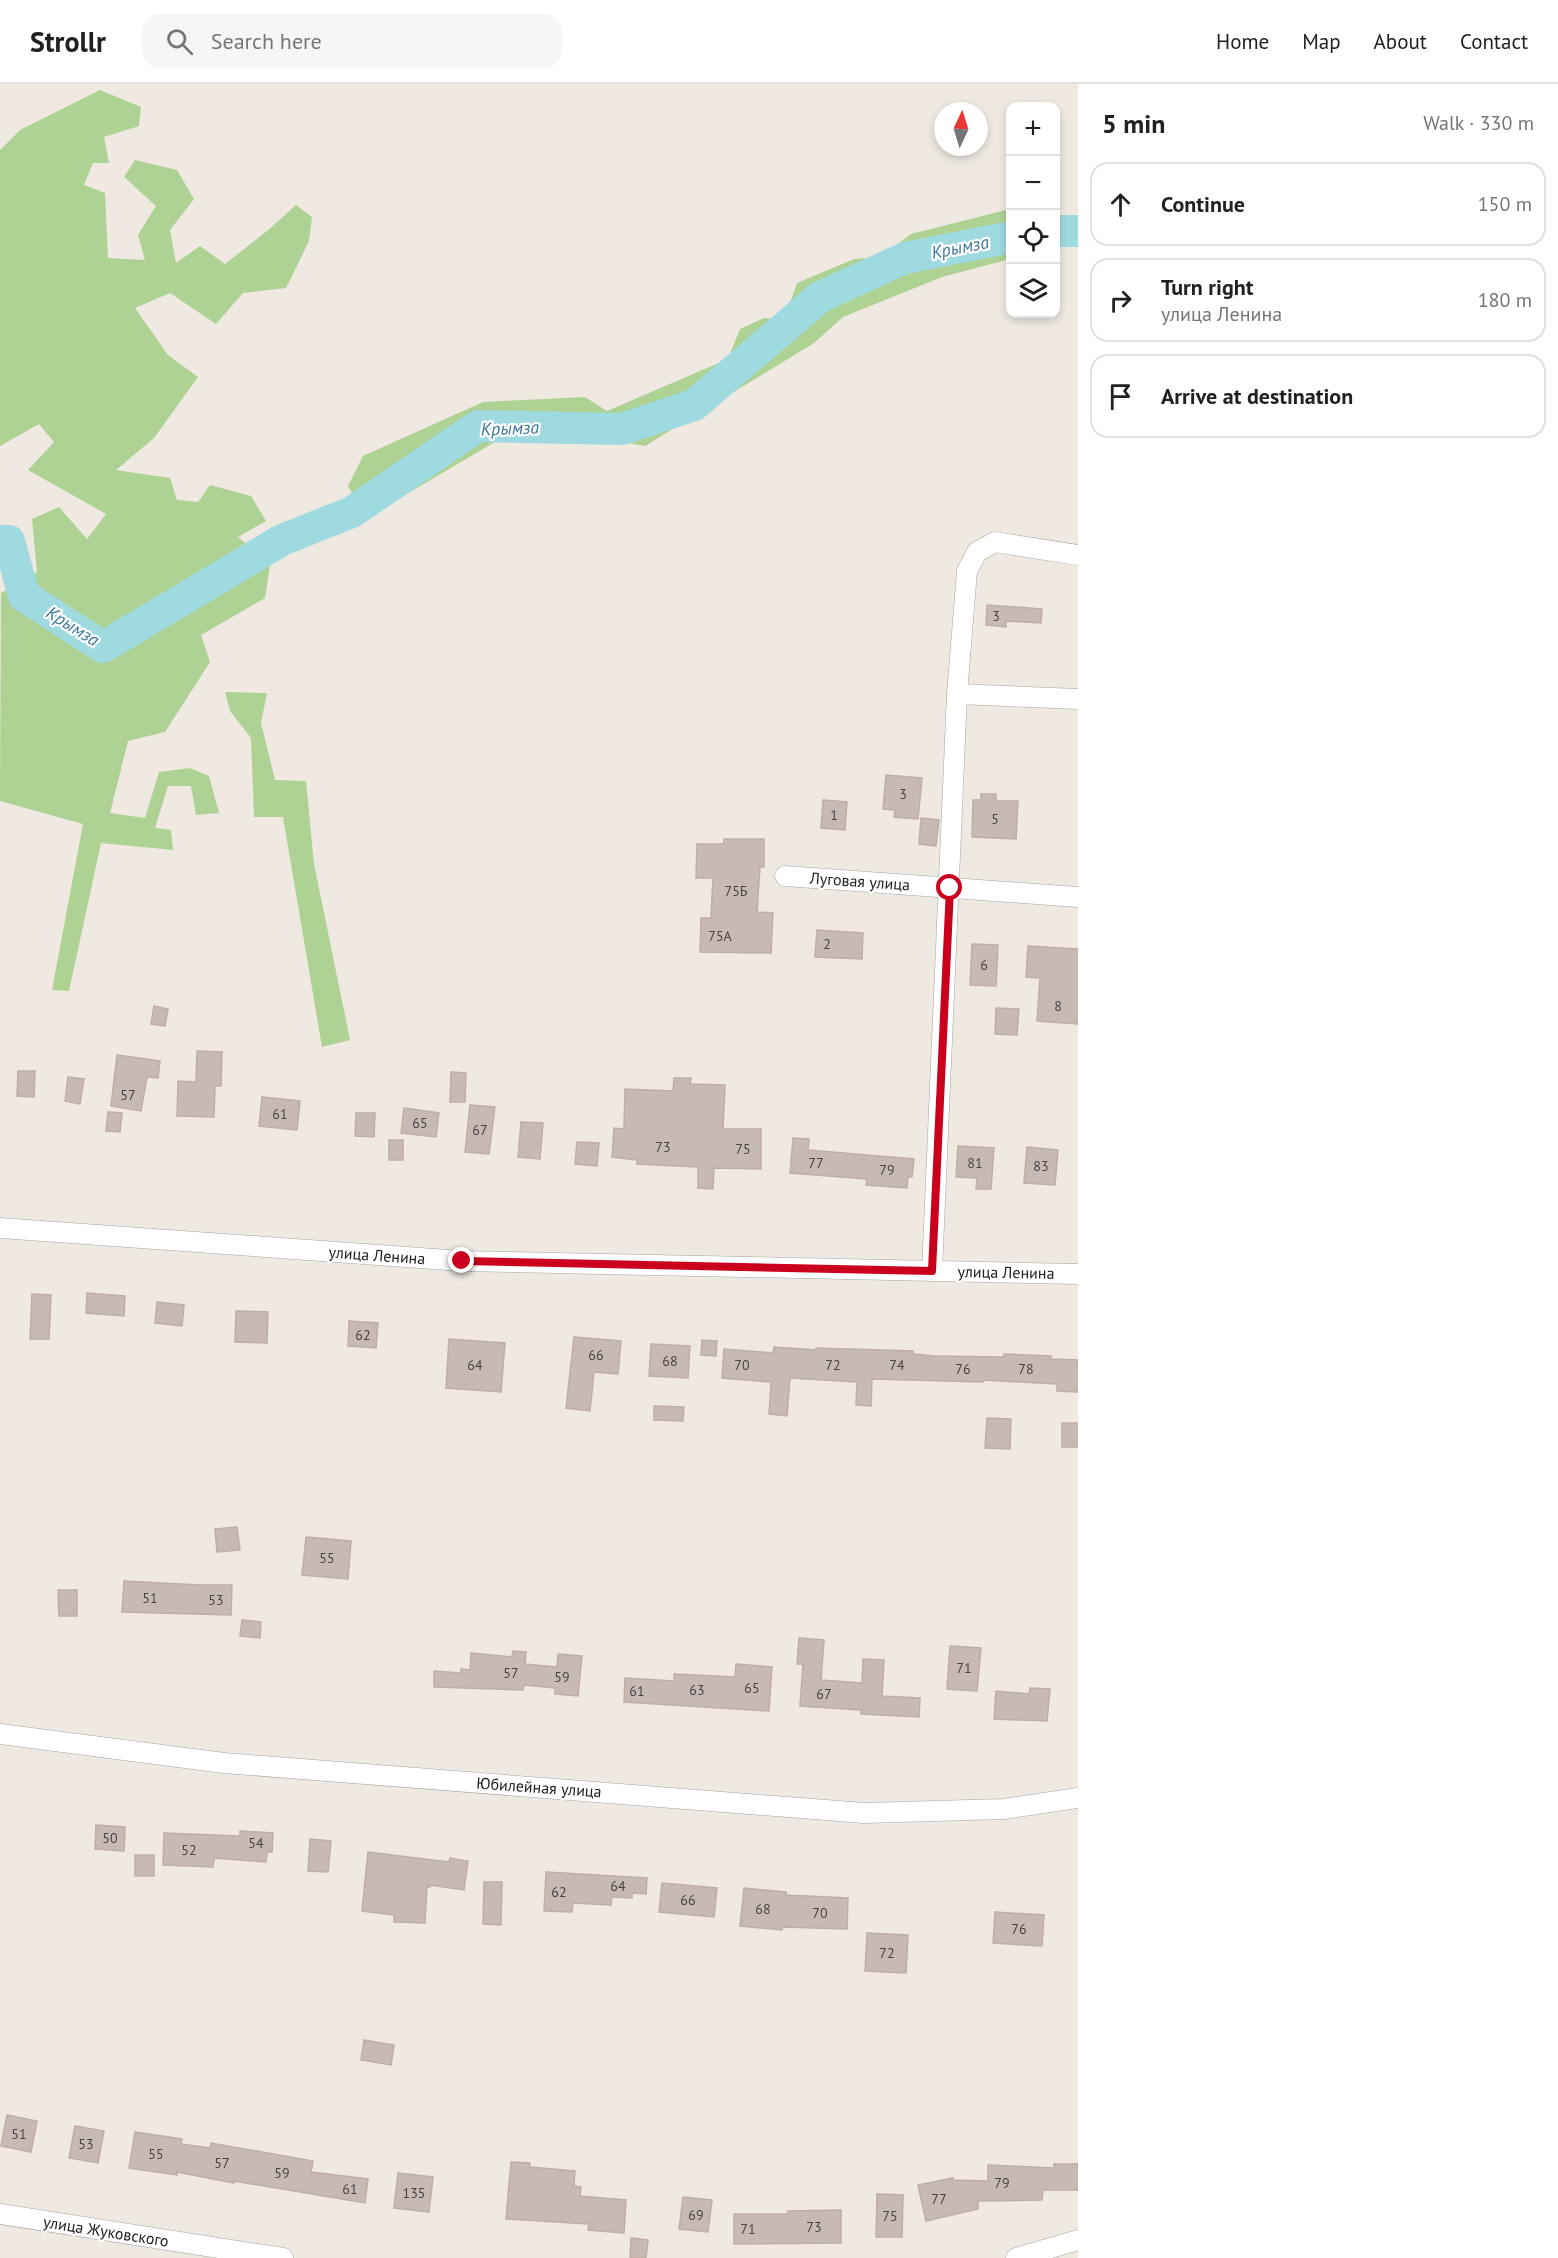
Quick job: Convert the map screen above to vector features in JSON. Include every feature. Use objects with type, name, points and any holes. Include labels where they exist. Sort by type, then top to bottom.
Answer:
[{"type":"street","points":[[932,1271],[957,694],[967,571],[977,552],[995,542],[1078,555]]},
{"type":"street","points":[[957,694],[1078,699]]},
{"type":"street","name":"Луговая улица","points":[[785,876],[1078,897]]},
{"type":"street","name":"улица Ленина","points":[[0,1228],[462,1261],[1078,1274]]},
{"type":"street","name":"Юбилейная улица","points":[[0,1734],[224,1763],[864,1813],[1004,1809],[1078,1798]]},
{"type":"street","name":"улица Жуковского","points":[[0,2214],[283,2258]]},
{"type":"street","points":[[1016,2258],[1078,2240]]},
{"type":"green space","points":[[100,90],[141,107],[139,126],[104,137],[109,163],[93,163],[84,185],[105,193],[108,258],[145,260],[138,235],[156,206],[124,177],[135,160],[177,170],[194,199],[170,230],[176,263],[200,246],[225,264],[296,205],[312,217],[309,241],[286,288],[243,293],[216,324],[170,293],[135,308],[168,355],[198,377],[154,438],[116,470],[170,478],[177,500],[198,502],[210,485],[251,496],[266,521],[238,537],[270,565],[265,598],[201,635],[210,662],[165,732],[128,741],[110,813],[145,818],[159,772],[190,768],[209,776],[219,813],[196,815],[191,786],[168,786],[155,828],[171,830],[173,850],[101,843],[69,991],[52,990],[83,824],[0,801],[1,593],[37,572],[32,519],[59,507],[87,539],[106,514],[28,470],[54,442],[39,424],[0,446],[0,150],[20,130]]},
{"type":"green space","points":[[1006,210],[1006,260],[942,277],[843,317],[814,343],[645,446],[592,437],[500,439],[366,518],[348,486],[363,456],[483,402],[585,397],[607,411],[728,359],[740,329],[764,318],[784,320],[797,283],[854,259],[881,257],[911,234]]},
{"type":"green space","points":[[225,692],[267,693],[261,723],[275,780],[306,781],[314,864],[350,1040],[322,1047],[283,817],[254,817],[251,738],[230,711]]},
{"type":"building","points":[[987,605],[1042,609],[1041,623],[1006,621],[1006,627],[986,625]]},
{"type":"building","points":[[886,775],[922,778],[918,819],[894,817],[895,810],[883,809]]},
{"type":"building","points":[[981,794],[996,794],[996,801],[1018,801],[1016,839],[972,837],[973,800],[981,800]]},
{"type":"building","points":[[823,800],[847,802],[845,830],[821,828]]},
{"type":"building","points":[[921,818],[939,820],[936,846],[919,844]]},
{"type":"building","points":[[724,839],[764,839],[764,867],[760,867],[757,912],[773,913],[771,953],[700,952],[701,918],[711,918],[713,878],[696,878],[697,844],[724,844]]},
{"type":"building","points":[[817,930],[863,933],[862,959],[815,957]]},
{"type":"building","points":[[972,944],[998,945],[996,986],[970,985]]},
{"type":"building","points":[[1028,946],[1078,949],[1078,1024],[1037,1021],[1040,978],[1026,977]]},
{"type":"building","points":[[154,1006],[168,1009],[165,1026],[151,1024]]},
{"type":"building","points":[[996,1008],[1019,1009],[1017,1035],[995,1034]]},
{"type":"building","points":[[197,1051],[222,1052],[221,1086],[215,1086],[214,1117],[177,1116],[178,1081],[196,1082]]},
{"type":"building","points":[[117,1055],[160,1061],[158,1078],[147,1077],[141,1111],[111,1106]]},
{"type":"building","points":[[18,1071],[35,1071],[34,1097],[17,1096]]},
{"type":"building","points":[[451,1072],[466,1073],[465,1102],[450,1102]]},
{"type":"building","points":[[68,1077],[84,1079],[80,1104],[65,1101]]},
{"type":"building","points":[[674,1078],[691,1078],[690,1084],[725,1085],[723,1129],[761,1129],[761,1169],[714,1168],[713,1189],[698,1188],[698,1167],[637,1164],[637,1160],[612,1157],[614,1128],[624,1129],[625,1089],[673,1091]]},
{"type":"building","points":[[262,1097],[300,1101],[297,1130],[259,1126]]},
{"type":"building","points":[[470,1105],[495,1107],[489,1154],[465,1152]]},
{"type":"building","points":[[404,1108],[439,1113],[436,1137],[401,1133]]},
{"type":"building","points":[[108,1112],[122,1113],[120,1132],[106,1131]]},
{"type":"building","points":[[356,1113],[375,1113],[374,1137],[355,1136]]},
{"type":"building","points":[[521,1122],[543,1123],[540,1159],[518,1157]]},
{"type":"building","points":[[793,1138],[809,1139],[808,1150],[914,1159],[912,1177],[908,1177],[907,1188],[866,1185],[867,1179],[790,1173]]},
{"type":"building","points":[[389,1140],[403,1140],[403,1160],[389,1160]]},
{"type":"building","points":[[577,1142],[599,1143],[597,1166],[575,1164]]},
{"type":"building","points":[[958,1146],[994,1148],[991,1189],[976,1189],[977,1178],[956,1177]]},
{"type":"building","points":[[1027,1147],[1058,1150],[1055,1185],[1024,1183]]},
{"type":"building","points":[[87,1293],[125,1296],[124,1316],[86,1313]]},
{"type":"building","points":[[32,1294],[51,1295],[49,1339],[30,1339]]},
{"type":"building","points":[[157,1302],[184,1305],[182,1326],[155,1323]]},
{"type":"building","points":[[236,1311],[268,1312],[267,1343],[235,1342]]},
{"type":"building","points":[[349,1321],[378,1323],[376,1348],[348,1346]]},
{"type":"building","points":[[574,1337],[621,1341],[618,1374],[594,1372],[590,1411],[566,1408]]},
{"type":"building","points":[[449,1339],[505,1343],[501,1392],[446,1388]]},
{"type":"building","points":[[702,1340],[717,1341],[716,1356],[701,1355]]},
{"type":"building","points":[[651,1344],[690,1346],[688,1378],[649,1376]]},
{"type":"building","points":[[774,1347],[913,1351],[913,1354],[935,1356],[1004,1357],[1004,1354],[1051,1356],[1051,1359],[1078,1360],[1078,1392],[1057,1391],[1057,1384],[983,1380],[983,1382],[872,1379],[871,1406],[856,1405],[857,1382],[790,1378],[787,1416],[769,1414],[771,1382],[722,1378],[724,1349],[773,1353]]},
{"type":"building","points":[[654,1406],[684,1407],[683,1421],[654,1420]]},
{"type":"building","points":[[987,1418],[1011,1419],[1010,1449],[985,1448]]},
{"type":"building","points":[[1062,1423],[1078,1423],[1078,1447],[1062,1447]]},
{"type":"building","points":[[237,1527],[240,1550],[217,1552],[215,1529]]},
{"type":"building","points":[[306,1537],[351,1541],[348,1579],[302,1575]]},
{"type":"building","points":[[124,1581],[232,1585],[231,1615],[122,1612]]},
{"type":"building","points":[[58,1590],[77,1590],[77,1616],[59,1616]]},
{"type":"building","points":[[242,1620],[261,1622],[260,1638],[240,1636]]},
{"type":"building","points":[[799,1638],[824,1640],[821,1680],[862,1683],[863,1659],[884,1660],[882,1696],[920,1698],[919,1717],[861,1714],[861,1710],[800,1706],[803,1664],[797,1664]]},
{"type":"building","points":[[950,1646],[981,1648],[977,1691],[947,1689]]},
{"type":"building","points":[[513,1651],[526,1652],[525,1664],[557,1667],[558,1654],[582,1656],[578,1696],[555,1694],[555,1688],[524,1685],[523,1690],[434,1687],[434,1671],[461,1673],[461,1669],[470,1670],[471,1653],[512,1657]]},
{"type":"building","points":[[736,1664],[772,1667],[769,1711],[624,1702],[625,1678],[674,1681],[674,1674],[735,1677]]},
{"type":"building","points":[[1030,1688],[1050,1689],[1047,1721],[994,1719],[996,1691],[1029,1694]]},
{"type":"building","points":[[96,1825],[125,1827],[124,1851],[95,1849]]},
{"type":"building","points":[[240,1831],[273,1833],[272,1852],[267,1852],[266,1862],[214,1858],[213,1867],[163,1865],[164,1833],[240,1836]]},
{"type":"building","points":[[310,1839],[331,1841],[328,1872],[308,1871]]},
{"type":"building","points":[[368,1852],[449,1862],[450,1858],[468,1861],[464,1890],[430,1885],[427,1887],[425,1923],[394,1922],[394,1915],[362,1911]]},
{"type":"building","points":[[135,1855],[154,1855],[154,1876],[135,1876]]},
{"type":"building","points":[[546,1872],[647,1878],[646,1894],[632,1893],[632,1898],[612,1897],[611,1905],[573,1903],[572,1912],[544,1911]]},
{"type":"building","points":[[484,1882],[502,1882],[501,1925],[483,1924]]},
{"type":"building","points":[[662,1883],[717,1888],[714,1917],[659,1912]]},
{"type":"building","points":[[744,1888],[786,1892],[786,1895],[848,1898],[847,1929],[783,1927],[782,1930],[740,1926]]},
{"type":"building","points":[[995,1912],[1044,1915],[1042,1946],[993,1943]]},
{"type":"building","points":[[867,1933],[908,1935],[906,1973],[865,1971]]},
{"type":"building","points":[[364,2040],[394,2045],[391,2065],[361,2060]]},
{"type":"building","points":[[7,2115],[37,2121],[31,2152],[1,2146]]},
{"type":"building","points":[[75,2126],[104,2131],[98,2163],[69,2158]]},
{"type":"building","points":[[135,2132],[182,2139],[181,2144],[210,2148],[211,2143],[313,2161],[311,2172],[368,2179],[365,2203],[177,2172],[177,2175],[129,2168]]},
{"type":"building","points":[[511,2162],[530,2163],[530,2167],[575,2171],[574,2186],[581,2187],[580,2196],[626,2200],[624,2233],[588,2230],[589,2224],[506,2219]]},
{"type":"building","points":[[1054,2164],[1078,2164],[1078,2190],[1043,2190],[1042,2200],[978,2201],[978,2209],[926,2221],[918,2185],[953,2178],[953,2180],[988,2181],[988,2165],[1054,2168]]},
{"type":"building","points":[[398,2173],[433,2177],[429,2212],[394,2208]]},
{"type":"building","points":[[877,2194],[903,2195],[902,2237],[876,2237]]},
{"type":"building","points":[[683,2197],[712,2200],[708,2232],[679,2229]]},
{"type":"building","points":[[841,2210],[841,2243],[734,2244],[734,2214],[788,2214],[788,2211]]},
{"type":"building","points":[[631,2238],[648,2240],[646,2258],[630,2258]]},
{"type":"waterway","name":"Крымза","points":[[1060,231],[1078,231]]},
{"type":"waterway","name":"Крымза","points":[[0,541],[9,541],[24,596],[103,647],[282,540],[352,512],[478,426],[622,429],[694,405],[820,297],[905,258],[1006,238]]},
{"type":"route","points":[[462,1261],[932,1271],[950,888]]}]
